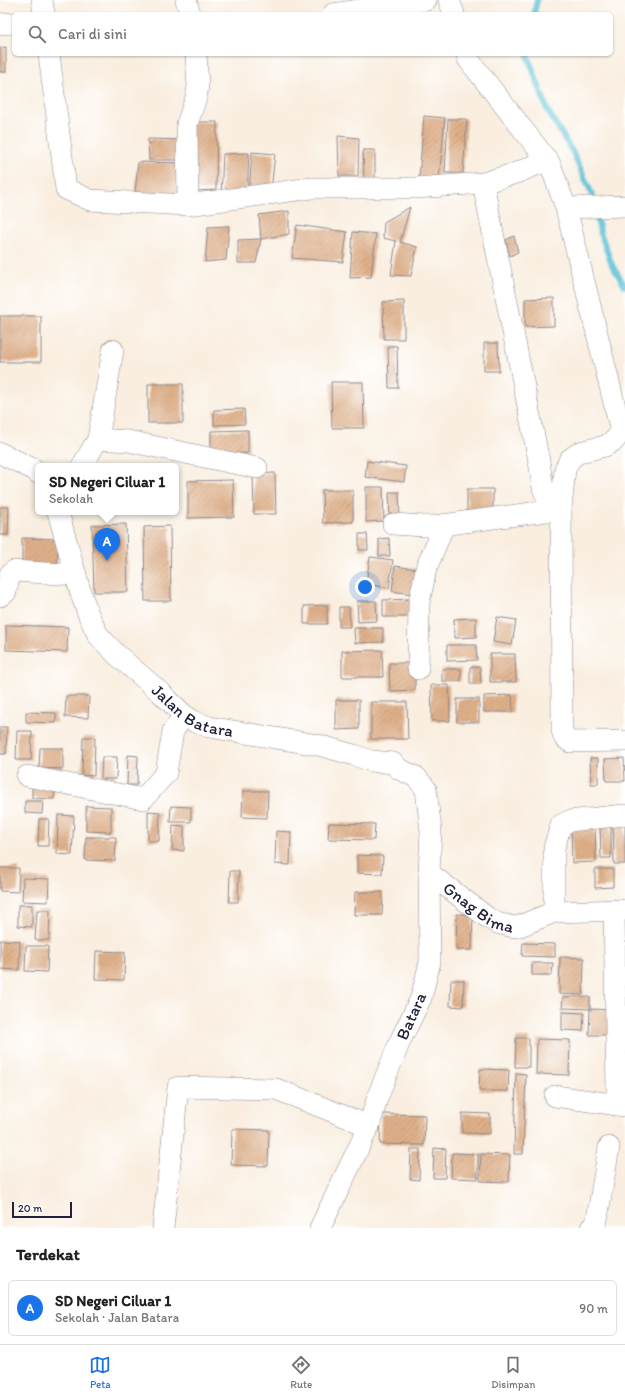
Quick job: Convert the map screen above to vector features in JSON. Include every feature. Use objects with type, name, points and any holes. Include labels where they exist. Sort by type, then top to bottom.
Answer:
[{"type":"street","points":[[42,0],[44,12]]},
{"type":"street","points":[[186,0],[189,12]]},
{"type":"street","points":[[346,12],[426,0]]},
{"type":"street","points":[[449,0],[453,12]]},
{"type":"street","points":[[0,24],[12,23]]},
{"type":"street","points":[[49,56],[66,189],[90,200],[188,205],[311,188],[416,188],[483,183],[516,173],[548,160]]},
{"type":"street","points":[[188,205],[187,124],[196,98],[198,86],[196,56]]},
{"type":"street","points":[[467,56],[468,59],[548,160],[574,207],[621,431],[615,440],[605,446],[580,452],[570,459],[565,469],[556,509],[562,730],[564,737],[570,742],[625,740]]},
{"type":"street","points":[[483,183],[538,453],[543,488],[556,509]]},
{"type":"street","points":[[574,207],[615,206]]},
{"type":"street","points":[[84,463],[98,440],[113,350]]},
{"type":"street","points":[[98,440],[128,441],[257,468]]},
{"type":"street","points":[[0,453],[35,471]]},
{"type":"street","points":[[393,524],[424,526],[444,525],[556,509]]},
{"type":"street","name":"Jalan Batara","points":[[59,515],[81,594],[98,635],[116,654],[184,715],[194,722],[209,727],[318,744],[354,754],[371,762],[393,763],[399,769],[416,777],[426,789]]},
{"type":"street","points":[[418,669],[419,603],[426,570],[444,525]]},
{"type":"street","points":[[0,596],[6,592],[10,574],[14,571],[76,575]]},
{"type":"street","points":[[27,776],[143,799],[166,773],[173,731],[184,715]]},
{"type":"street","name":"Batara","points":[[320,1228],[369,1126],[378,1096],[400,1041],[421,998],[430,962],[429,873],[431,831],[426,789]]},
{"type":"street","points":[[555,1096],[621,1106],[617,1082],[619,910],[554,912],[554,848],[561,825],[565,822],[579,819],[625,815]]},
{"type":"street","name":"Gnag Bima","points":[[429,873],[488,918],[508,926],[520,926],[554,912]]},
{"type":"street","points":[[163,1228],[178,1087],[276,1089],[369,1126]]},
{"type":"street","points":[[591,1228],[596,1225],[609,1147]]},
{"type":"building","points":[[6,47],[6,72],[0,72],[0,48]]},
{"type":"building","points":[[424,116],[445,118],[439,180],[419,179]]},
{"type":"building","points":[[448,119],[467,119],[463,173],[445,173]]},
{"type":"building","points":[[191,122],[217,122],[216,190],[192,191]]},
{"type":"building","points":[[338,136],[359,138],[358,176],[339,176]]},
{"type":"building","points":[[148,139],[185,140],[184,160],[149,160]]},
{"type":"building","points":[[363,150],[375,150],[375,179],[364,179]]},
{"type":"building","points":[[252,152],[275,154],[271,191],[249,191]]},
{"type":"building","points":[[249,153],[247,197],[221,197],[223,154]]},
{"type":"building","points":[[138,162],[185,163],[183,194],[135,194]]},
{"type":"building","points":[[410,207],[400,242],[417,247],[411,276],[391,275],[396,241],[383,238],[384,222]]},
{"type":"building","points":[[289,211],[289,234],[261,239],[259,215]]},
{"type":"building","points":[[297,225],[347,232],[343,262],[292,258]]},
{"type":"building","points":[[229,226],[226,260],[205,262],[208,227]]},
{"type":"building","points":[[353,232],[376,234],[371,277],[350,278]]},
{"type":"building","points":[[514,236],[518,252],[510,256],[506,240]]},
{"type":"building","points":[[261,239],[256,263],[238,263],[238,240]]},
{"type":"building","points":[[554,298],[554,326],[525,327],[525,299]]},
{"type":"building","points":[[404,301],[404,339],[384,339],[383,302]]},
{"type":"building","points":[[0,316],[41,316],[41,362],[0,362]]},
{"type":"building","points":[[484,343],[498,343],[499,371],[484,371]]},
{"type":"building","points":[[388,346],[397,346],[398,388],[389,388]]},
{"type":"building","points":[[331,382],[363,382],[364,428],[332,428]]},
{"type":"building","points":[[148,384],[183,384],[183,423],[148,423]]},
{"type":"building","points":[[244,409],[245,424],[214,425],[214,410]]},
{"type":"building","points":[[248,430],[248,453],[211,454],[211,431]]},
{"type":"building","points":[[367,461],[406,466],[404,482],[365,477]]},
{"type":"building","points":[[275,473],[276,514],[254,514],[253,474]]},
{"type":"building","points":[[233,480],[234,517],[188,518],[188,481]]},
{"type":"building","points":[[366,487],[383,487],[384,521],[366,522]]},
{"type":"building","points":[[467,489],[493,489],[493,516],[467,517]]},
{"type":"building","points":[[322,490],[353,490],[353,522],[323,523]]},
{"type":"building","points":[[389,492],[399,492],[400,520],[390,520]]},
{"type":"building","points":[[0,507],[9,507],[8,535],[0,535]]},
{"type":"building","points":[[126,524],[128,592],[94,592],[92,525]]},
{"type":"building","points":[[170,526],[171,601],[145,601],[144,527]]},
{"type":"building","points":[[359,534],[367,534],[368,550],[359,550]]},
{"type":"building","points":[[22,538],[58,539],[57,567],[22,566]]},
{"type":"building","points":[[389,538],[390,556],[379,556],[379,539]]},
{"type":"building","points":[[370,557],[393,560],[389,588],[366,584]]},
{"type":"building","points":[[395,566],[423,570],[419,595],[392,591]]},
{"type":"building","points":[[415,599],[415,617],[383,617],[383,600]]},
{"type":"building","points":[[357,601],[376,601],[377,621],[358,622]]},
{"type":"building","points":[[327,605],[327,624],[304,624],[304,606]]},
{"type":"building","points":[[339,607],[349,607],[350,627],[339,627]]},
{"type":"building","points":[[497,617],[516,620],[512,645],[493,642]]},
{"type":"building","points":[[476,618],[476,637],[455,638],[454,619]]},
{"type":"building","points":[[6,625],[68,627],[67,652],[6,650]]},
{"type":"building","points":[[354,628],[383,628],[383,642],[355,643]]},
{"type":"building","points":[[447,645],[476,645],[477,660],[447,661]]},
{"type":"building","points":[[382,650],[383,677],[342,677],[342,651]]},
{"type":"building","points":[[490,654],[515,654],[516,682],[490,682]]},
{"type":"building","points":[[389,663],[415,663],[415,690],[390,691]]},
{"type":"building","points":[[470,667],[480,667],[481,684],[470,684]]},
{"type":"building","points":[[442,669],[461,669],[461,681],[442,681]]},
{"type":"building","points":[[431,685],[449,685],[450,721],[432,721]]},
{"type":"building","points":[[512,695],[513,712],[484,712],[484,696]]},
{"type":"building","points":[[66,696],[89,696],[88,718],[65,717]]},
{"type":"building","points":[[457,699],[479,699],[479,722],[457,722]]},
{"type":"building","points":[[336,700],[359,700],[359,729],[336,730]]},
{"type":"building","points":[[371,702],[407,702],[408,739],[371,739]]},
{"type":"building","points":[[26,712],[56,713],[56,723],[26,722]]},
{"type":"building","points":[[0,727],[7,727],[6,754],[0,754]]},
{"type":"building","points":[[17,731],[32,731],[31,760],[16,760]]},
{"type":"building","points":[[83,737],[95,737],[94,776],[82,775]]},
{"type":"building","points":[[40,748],[63,748],[63,769],[39,768]]},
{"type":"building","points":[[128,755],[138,756],[137,785],[127,785]]},
{"type":"building","points":[[102,757],[117,757],[116,779],[101,779]]},
{"type":"building","points":[[590,758],[598,758],[598,784],[591,784]]},
{"type":"building","points":[[624,758],[625,781],[606,781],[605,759]]},
{"type":"building","points":[[32,785],[55,786],[54,799],[32,798]]},
{"type":"building","points":[[243,791],[268,791],[267,818],[242,817]]},
{"type":"building","points":[[25,801],[43,801],[42,814],[25,813]]},
{"type":"building","points":[[86,806],[111,807],[111,832],[86,831]]},
{"type":"building","points":[[171,806],[191,807],[191,822],[170,822]]},
{"type":"building","points":[[148,811],[160,812],[159,841],[148,841]]},
{"type":"building","points":[[58,815],[74,816],[72,855],[57,854]]},
{"type":"building","points":[[39,819],[49,819],[48,846],[38,846]]},
{"type":"building","points":[[613,821],[625,821],[625,864],[614,864]]},
{"type":"building","points":[[329,823],[375,824],[374,840],[328,839]]},
{"type":"building","points":[[173,825],[184,826],[184,851],[172,850]]},
{"type":"building","points":[[600,825],[611,825],[611,858],[601,858]]},
{"type":"building","points":[[595,826],[596,862],[572,863],[571,827]]},
{"type":"building","points":[[276,831],[291,832],[290,865],[275,864]]},
{"type":"building","points":[[86,837],[116,837],[115,861],[85,860]]},
{"type":"building","points":[[357,855],[383,856],[382,874],[357,873]]},
{"type":"building","points":[[0,868],[19,868],[18,892],[0,891]]},
{"type":"building","points":[[595,869],[613,869],[613,887],[595,888]]},
{"type":"building","points":[[230,871],[239,871],[238,902],[229,902]]},
{"type":"building","points":[[23,878],[49,879],[48,902],[22,901]]},
{"type":"building","points":[[355,892],[383,892],[382,915],[354,915]]},
{"type":"building","points":[[18,905],[32,905],[32,927],[18,926]]},
{"type":"building","points":[[37,910],[50,910],[49,940],[35,940]]},
{"type":"building","points":[[457,914],[473,915],[472,950],[456,950]]},
{"type":"building","points":[[0,940],[20,941],[19,970],[0,969]]},
{"type":"building","points":[[523,943],[555,944],[555,957],[522,956]]},
{"type":"building","points":[[26,946],[48,946],[47,972],[25,971]]},
{"type":"building","points":[[96,951],[125,952],[124,980],[95,979]]},
{"type":"building","points":[[560,957],[584,958],[583,995],[559,994]]},
{"type":"building","points":[[532,963],[553,963],[552,975],[532,975]]},
{"type":"building","points":[[451,980],[464,980],[463,1007],[450,1006]]},
{"type":"building","points":[[563,997],[590,997],[590,1009],[562,1008]]},
{"type":"building","points":[[590,1009],[613,1010],[612,1035],[589,1035]]},
{"type":"building","points":[[562,1012],[584,1013],[583,1031],[562,1030]]},
{"type":"building","points":[[516,1038],[529,1038],[529,1067],[515,1067]]},
{"type":"building","points":[[537,1039],[570,1040],[569,1075],[536,1074]]},
{"type":"building","points":[[480,1069],[509,1070],[508,1091],[479,1091]]},
{"type":"building","points":[[516,1073],[526,1074],[523,1154],[514,1154]]},
{"type":"building","points":[[462,1113],[490,1114],[490,1134],[462,1133]]},
{"type":"building","points":[[381,1114],[425,1115],[424,1145],[380,1144]]},
{"type":"building","points":[[232,1129],[269,1130],[268,1166],[231,1165]]},
{"type":"building","points":[[434,1148],[446,1149],[445,1178],[433,1178]]},
{"type":"building","points":[[411,1149],[420,1149],[419,1180],[410,1179]]},
{"type":"building","points":[[452,1153],[478,1154],[478,1179],[451,1178]]},
{"type":"building","points":[[481,1154],[510,1155],[509,1182],[480,1181]]},
{"type":"waterway","points":[[534,12],[537,0]]},
{"type":"waterway","points":[[528,56],[548,111],[573,153],[591,192],[600,232],[612,265],[625,286]]},
{"type":"place","name":"SD Negeri Ciluar 1","points":[[107,561]]}]
